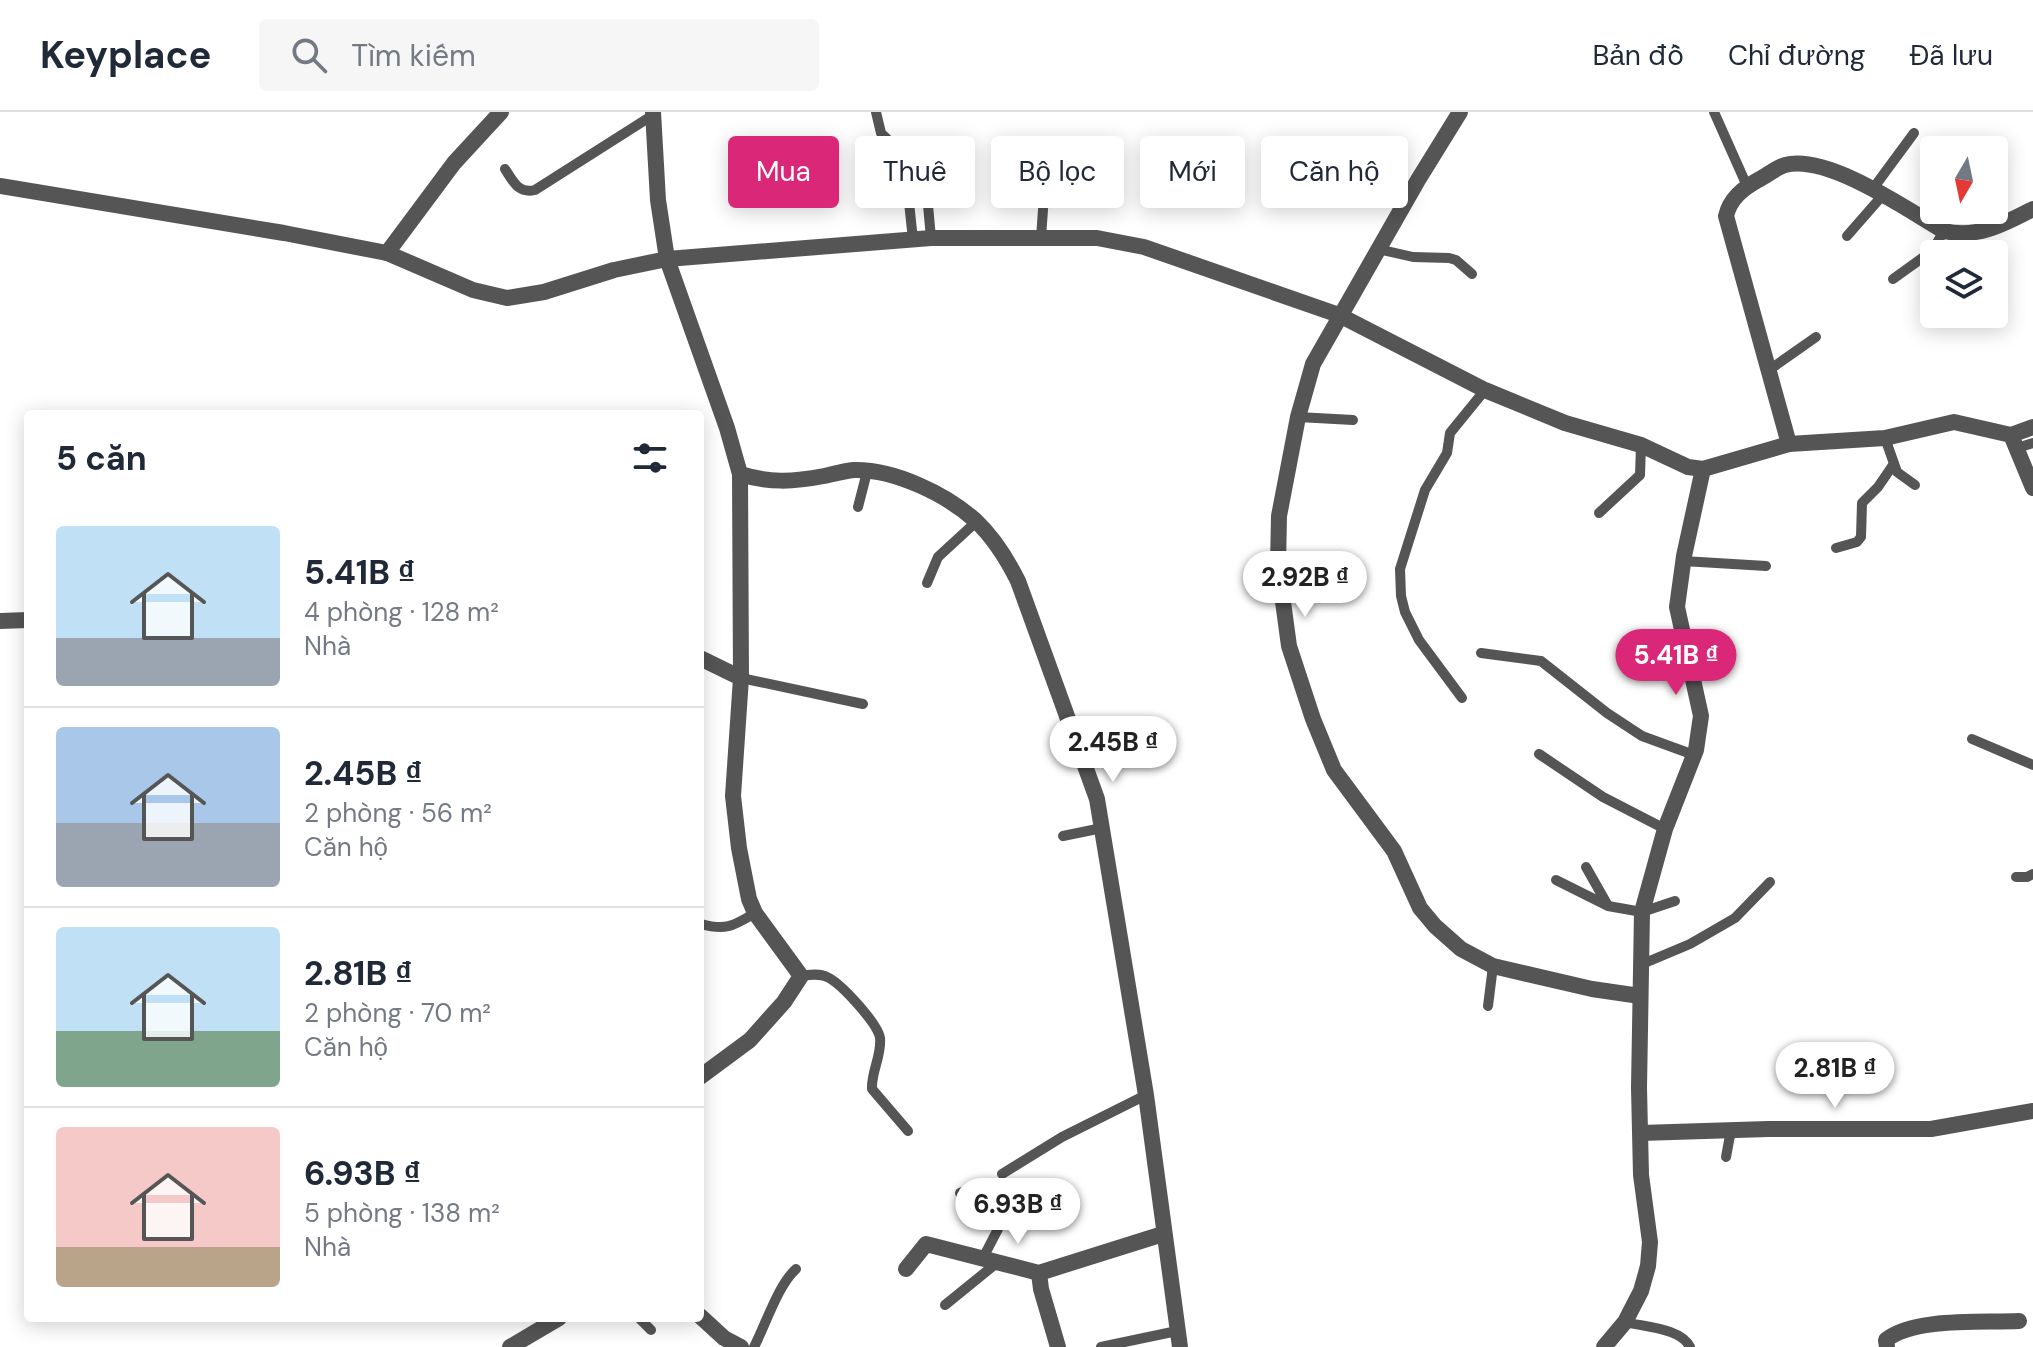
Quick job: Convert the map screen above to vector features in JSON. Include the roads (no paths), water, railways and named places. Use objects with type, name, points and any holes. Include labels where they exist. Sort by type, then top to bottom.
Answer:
[{"type":"street","points":[[387,253],[454,163],[501,112]]},
{"type":"street","points":[[1460,112],[1313,364],[1298,417],[1279,516],[1277,544],[1289,646],[1334,770],[1394,851],[1420,908],[1435,926],[1461,949],[1493,966],[1592,989],[1640,996]]},
{"type":"street","points":[[653,114],[658,200],[667,259],[727,428],[740,474],[741,678],[733,796],[739,848],[749,899],[755,913],[801,976],[784,1002],[750,1040],[704,1074]]},
{"type":"street","points":[[1789,444],[1726,216],[1729,203],[1747,186],[1785,165],[1818,165],[1877,193],[1944,231],[1961,235],[1979,233],[2033,209]]},
{"type":"street","points":[[0,186],[387,253],[473,290],[507,298],[544,292],[614,270],[667,259],[931,238],[1097,238],[1144,247],[1339,315],[1485,390],[1565,423],[1641,445],[1688,467],[1703,469],[1789,444],[1885,438],[1954,422],[2020,442]]},
{"type":"street","points":[[2020,442],[2033,427]]},
{"type":"street","points":[[2020,442],[2033,488]]},
{"type":"street","points":[[1604,1347],[1625,1322],[1641,1291],[1648,1266],[1650,1242],[1641,1175],[1642,912],[1665,829],[1694,755],[1701,716],[1678,616],[1683,561],[1703,469]]},
{"type":"street","points":[[740,474],[762,481],[790,482],[854,470],[888,475],[920,487],[976,522],[1005,555],[1018,581],[1097,799],[1146,1095],[1178,1339]]},
{"type":"street","points":[[0,621],[24,620]]},
{"type":"street","points":[[704,660],[741,678]]},
{"type":"street","points":[[1641,1133],[1931,1129],[2033,1111]]},
{"type":"street","points":[[906,1269],[926,1244],[1039,1273],[1163,1234]]},
{"type":"street","points":[[1039,1273],[1058,1347]]},
{"type":"street","points":[[704,1320],[724,1338],[741,1347]]},
{"type":"street","points":[[1887,1347],[1886,1340],[1913,1328],[2019,1321]]},
{"type":"street","points":[[510,1347],[552,1322]]},
{"type":"lane","points":[[876,112],[881,133],[904,155],[913,240]]},
{"type":"lane","points":[[1714,112],[1747,186]]},
{"type":"lane","points":[[505,169],[519,189],[526,192],[535,190],[653,114]]},
{"type":"lane","points":[[1847,236],[1914,133]]},
{"type":"lane","points":[[928,208],[931,238]]},
{"type":"lane","points":[[1041,238],[1043,208]]},
{"type":"lane","points":[[1893,279],[1932,251],[1944,231]]},
{"type":"lane","points":[[1378,249],[1413,257],[1449,258],[1472,274]]},
{"type":"lane","points":[[1769,370],[1816,337]]},
{"type":"lane","points":[[1462,698],[1412,626],[1401,596],[1400,569],[1425,490],[1447,453],[1450,433],[1485,390]]},
{"type":"lane","points":[[1298,417],[1353,420]]},
{"type":"lane","points":[[1885,438],[1897,472],[1915,485]]},
{"type":"lane","points":[[1599,513],[1640,475],[1641,445]]},
{"type":"lane","points":[[1836,548],[1857,542],[1861,537],[1862,503],[1893,465]]},
{"type":"lane","points":[[858,507],[867,472]]},
{"type":"lane","points":[[927,583],[938,557],[976,522]]},
{"type":"lane","points":[[1683,561],[1766,566]]},
{"type":"lane","points":[[1481,653],[1541,661],[1607,713],[1642,736],[1694,755]]},
{"type":"lane","points":[[741,678],[863,704]]},
{"type":"lane","points":[[1972,739],[2033,765]]},
{"type":"lane","points":[[1539,754],[1603,797],[1665,829]]},
{"type":"lane","points":[[1063,836],[1102,828]]},
{"type":"lane","points":[[1586,867],[1608,906]]},
{"type":"lane","points":[[2016,877],[2033,874]]},
{"type":"lane","points":[[1556,880],[1608,906],[1642,912],[1675,901]]},
{"type":"lane","points":[[1640,965],[1690,944],[1735,918],[1770,882]]},
{"type":"lane","points":[[704,925],[723,928],[734,926],[755,913]]},
{"type":"lane","points":[[1488,1006],[1493,966]]},
{"type":"lane","points":[[801,976],[824,975],[830,978],[878,1030],[881,1044],[872,1089],[908,1131]]},
{"type":"lane","points":[[1002,1174],[1062,1137],[1146,1095]]},
{"type":"lane","points":[[1726,1157],[1731,1130]]},
{"type":"lane","points":[[945,1305],[991,1260],[998,1229],[999,1218],[974,1192],[968,1190],[960,1193]]},
{"type":"lane","points":[[754,1347],[780,1287],[796,1269]]},
{"type":"lane","points":[[643,1322],[651,1330]]},
{"type":"lane","points":[[1625,1322],[1676,1334],[1690,1347]]},
{"type":"lane","points":[[1101,1347],[1178,1339]]}]
